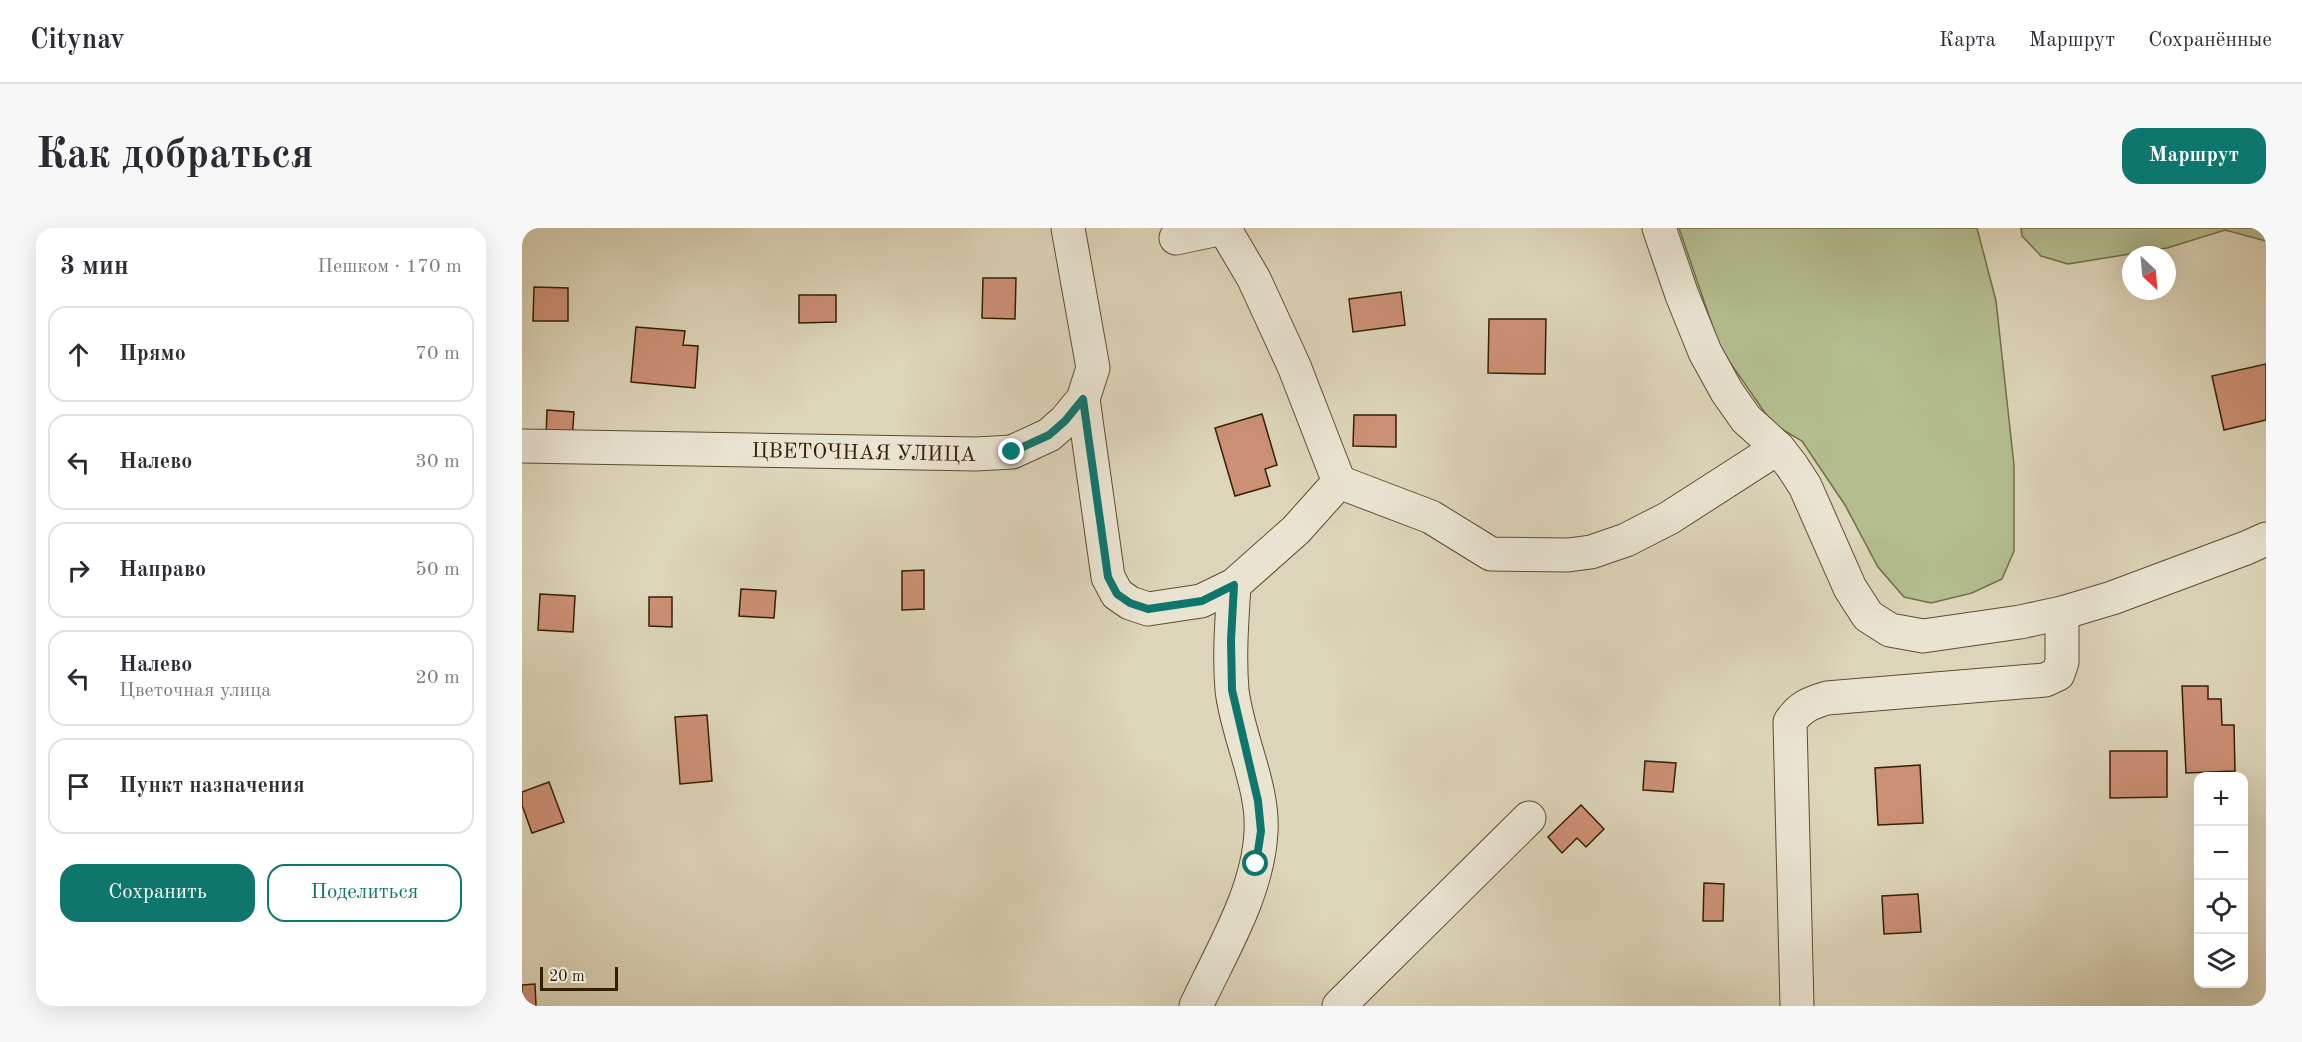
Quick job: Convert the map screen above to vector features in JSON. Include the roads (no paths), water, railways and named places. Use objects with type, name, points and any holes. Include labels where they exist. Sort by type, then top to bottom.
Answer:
[{"type":"street","name":"ЦВЕТОЧНАЯ УЛИЦА","points":[[522,446],[976,454],[1012,452],[1049,435],[1065,421],[1083,399],[1093,368],[1068,228]]},
{"type":"street","points":[[1176,238],[1223,228],[1254,279],[1294,366],[1340,482],[1431,517],[1491,554],[1568,555],[1591,552],[1626,540],[1669,518],[1778,448]]},
{"type":"street","points":[[1659,228],[1705,352],[1727,392],[1746,419],[1778,448],[1805,486],[1850,588],[1868,616],[1890,630],[1923,636],[2020,622],[2062,613],[2112,598],[2266,539]]},
{"type":"street","points":[[1083,399],[1108,577],[1117,594],[1130,603],[1148,609],[1202,601],[1234,585],[1296,530],[1340,482]]},
{"type":"street","points":[[1196,1006],[1243,906],[1256,864],[1261,831],[1258,801],[1232,690],[1231,640],[1234,585]]},
{"type":"street","points":[[1797,1006],[1790,722],[1798,711],[1809,703],[1827,698],[2045,680],[2058,674],[2062,662],[2062,613]]},
{"type":"street","points":[[1339,1006],[1529,818]]}]
